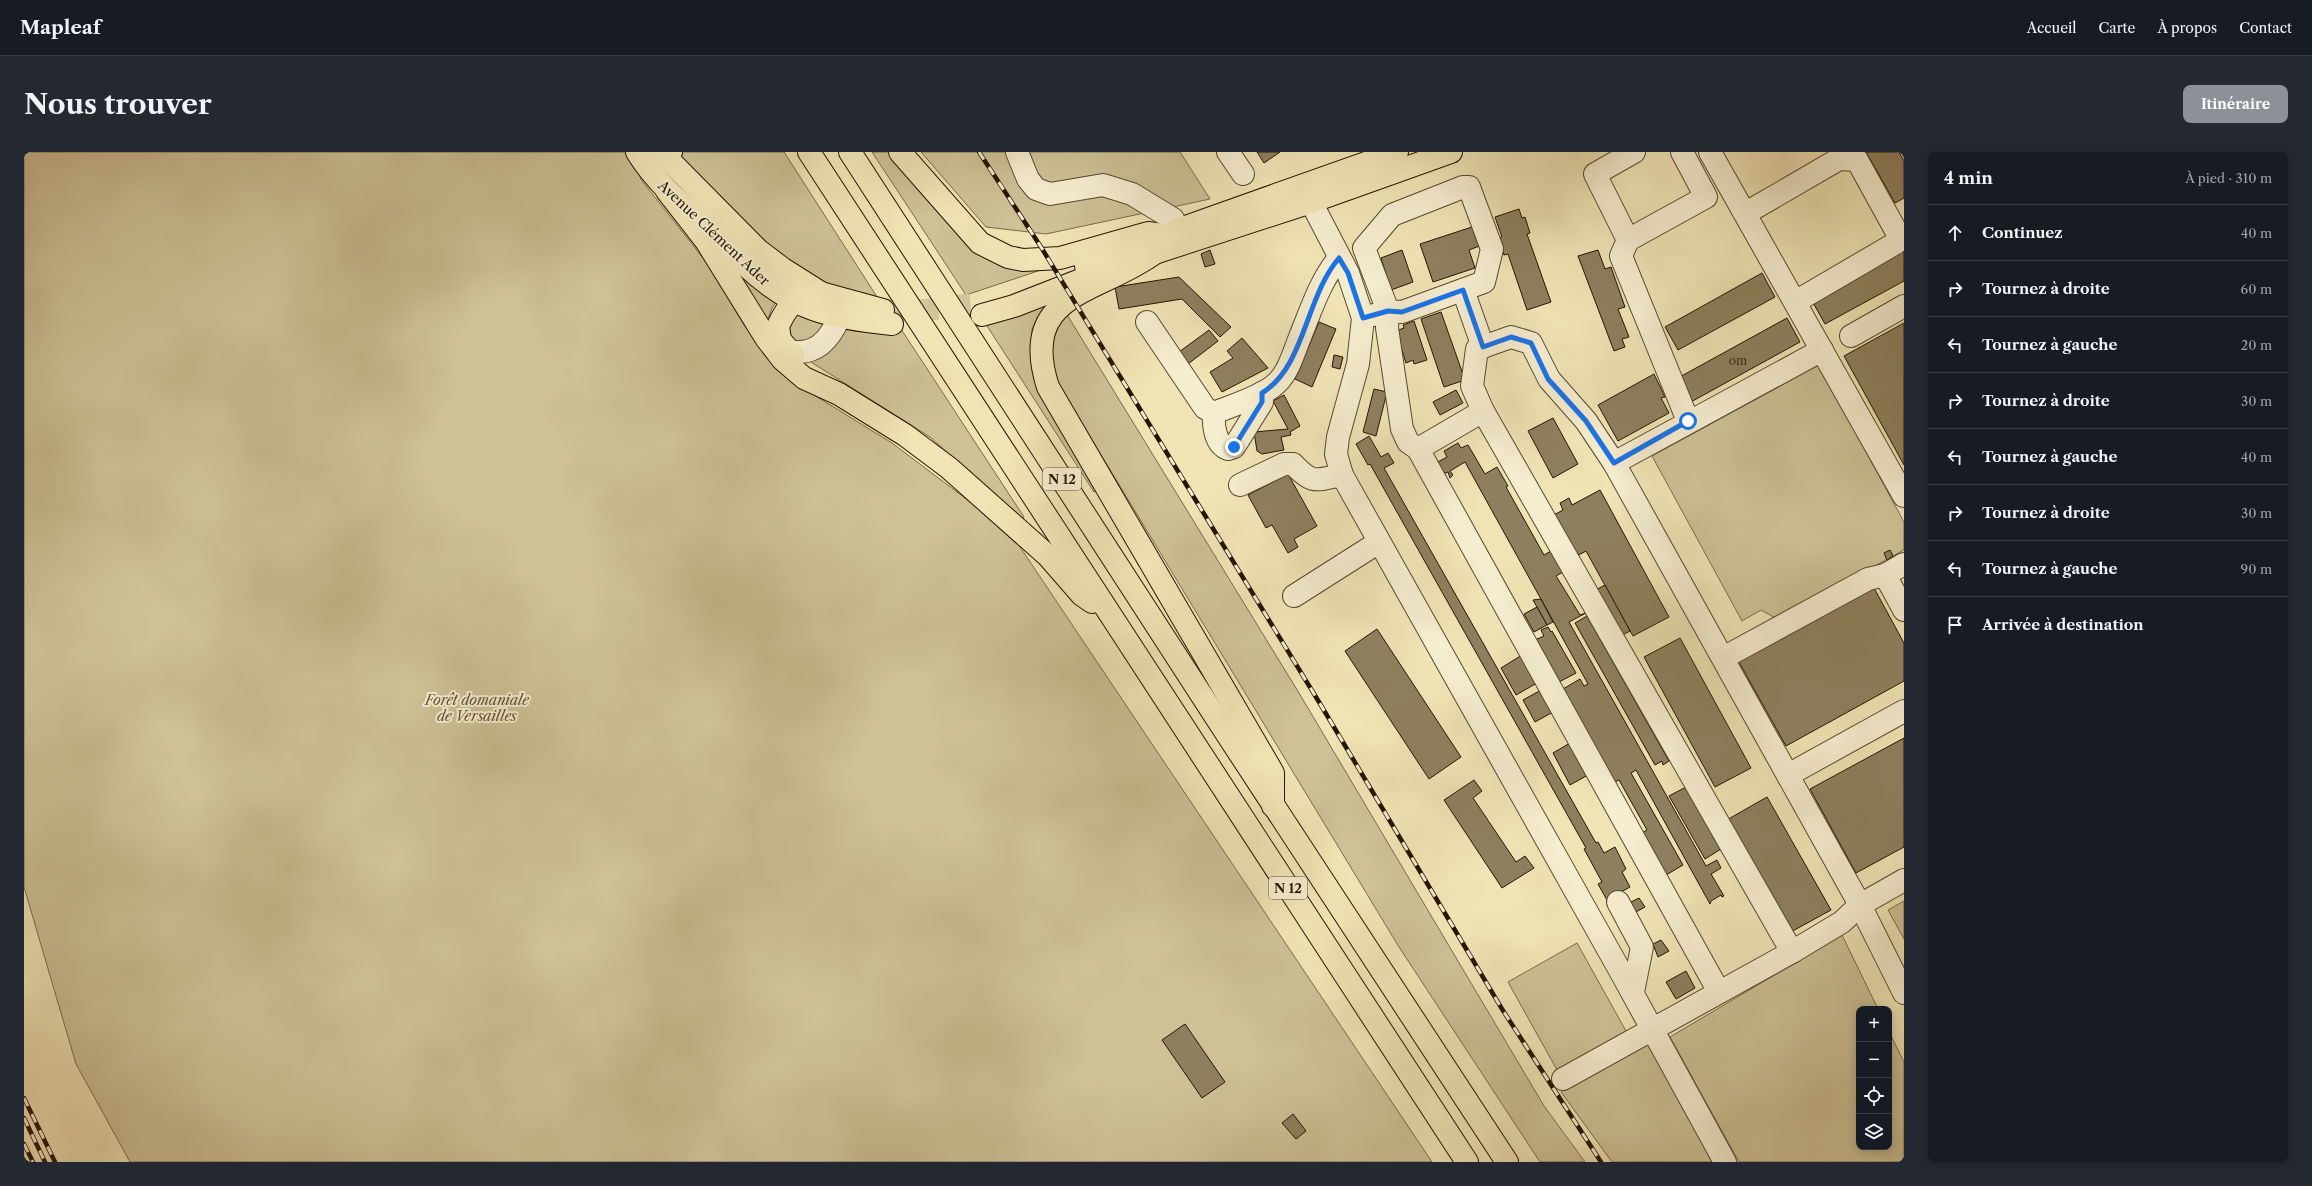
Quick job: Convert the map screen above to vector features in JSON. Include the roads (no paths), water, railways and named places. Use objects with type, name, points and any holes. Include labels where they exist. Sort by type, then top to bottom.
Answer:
[{"type":"main road","name":"Avenue Clément Ader","points":[[637,152],[667,191],[768,286],[794,302],[839,318],[888,316],[821,293],[783,269],[758,250],[666,155]]},
{"type":"main road","name":"N 12","points":[[809,152],[1467,1162]]},
{"type":"main road","name":"N 12","points":[[850,152],[1273,806],[1507,1162]]},
{"type":"main road","points":[[900,152],[980,242],[1008,257],[1024,260],[1060,258],[1148,233],[1166,239]]},
{"type":"main road","points":[[978,309],[1014,306],[1166,239],[1397,152]]},
{"type":"main road","points":[[1273,806],[1273,773],[1048,387],[1041,365],[1040,342],[1047,323],[1055,312],[1081,292],[1142,262],[1166,239],[1311,202],[1451,152]]},
{"type":"main road","points":[[666,155],[665,169],[667,191],[706,241],[766,338],[783,360],[804,378],[839,394],[905,435],[949,468],[1048,556],[1082,595],[1109,613]]},
{"type":"main road","points":[[821,293],[801,296],[794,302],[778,326],[780,340],[789,351],[839,394]]},
{"type":"street","points":[[1017,152],[1028,179],[1036,189],[1050,194],[1103,185],[1132,194],[1173,219],[1166,239]]},
{"type":"street","points":[[1228,152],[1244,174]]},
{"type":"street","points":[[1628,240],[1595,174],[1634,152]]},
{"type":"street","points":[[1710,152],[1746,213],[1904,496]]},
{"type":"street","points":[[1688,421],[1621,256],[1628,240],[1706,197],[1692,156]]},
{"type":"street","points":[[1746,213],[1839,159],[1856,160],[1893,225],[1900,238],[1896,243],[1795,302]]},
{"type":"street","points":[[1363,318],[1388,311],[1402,312],[1484,282],[1492,248],[1469,187],[1392,215],[1364,248],[1388,311],[1387,328],[1402,429],[1408,442],[1418,449],[1719,992]]},
{"type":"street","points":[[1311,202],[1348,273],[1363,318],[1358,364],[1338,437],[1336,454],[1342,475],[1632,992],[1725,1162]]},
{"type":"street","points":[[1214,413],[1262,393],[1273,386],[1288,368],[1316,296],[1328,272],[1339,258]]},
{"type":"street","points":[[1463,290],[1483,347]]},
{"type":"street","points":[[1851,336],[1904,306]]},
{"type":"street","points":[[789,351],[802,354],[820,346],[833,332],[839,318]]},
{"type":"street","points":[[1147,322],[1206,408],[1214,413]]},
{"type":"street","points":[[1792,952],[1483,411],[1472,386],[1477,349],[1511,337],[1531,343],[1548,379],[1586,421],[1614,463],[1860,905],[1904,993]]},
{"type":"street","points":[[1614,463],[1688,421],[1822,350]]},
{"type":"street","points":[[1214,413],[1213,422],[1219,442],[1228,449],[1234,447],[1262,402],[1262,393]]},
{"type":"street","points":[[1418,449],[1483,411]]},
{"type":"street","points":[[1240,485],[1284,464],[1293,464],[1306,477],[1314,480],[1342,475]]},
{"type":"street","points":[[1294,596],[1379,542]]},
{"type":"street","points":[[1723,658],[1868,579],[1885,575],[1904,564]]},
{"type":"street","points":[[1885,575],[1904,610]]},
{"type":"street","points":[[1788,774],[1904,711]]},
{"type":"street","points":[[1563,1079],[1792,952],[1842,922],[1860,905],[1904,880]]},
{"type":"street","points":[[1618,902],[1642,947],[1632,992]]},
{"type":"tunnel","points":[[883,310],[926,310],[974,304]]},
{"type":"railway","points":[[979,152],[1041,247],[1319,702],[1502,1009],[1601,1162]]},
{"type":"railway","points":[[24,1098],[55,1162]]},
{"type":"railway","points":[[24,1118],[45,1162]]},
{"type":"railway","points":[[24,1144],[33,1162]]},
{"type":"park label","name":"Forêt domaniale de Versailles","points":[[477,708]]}]
